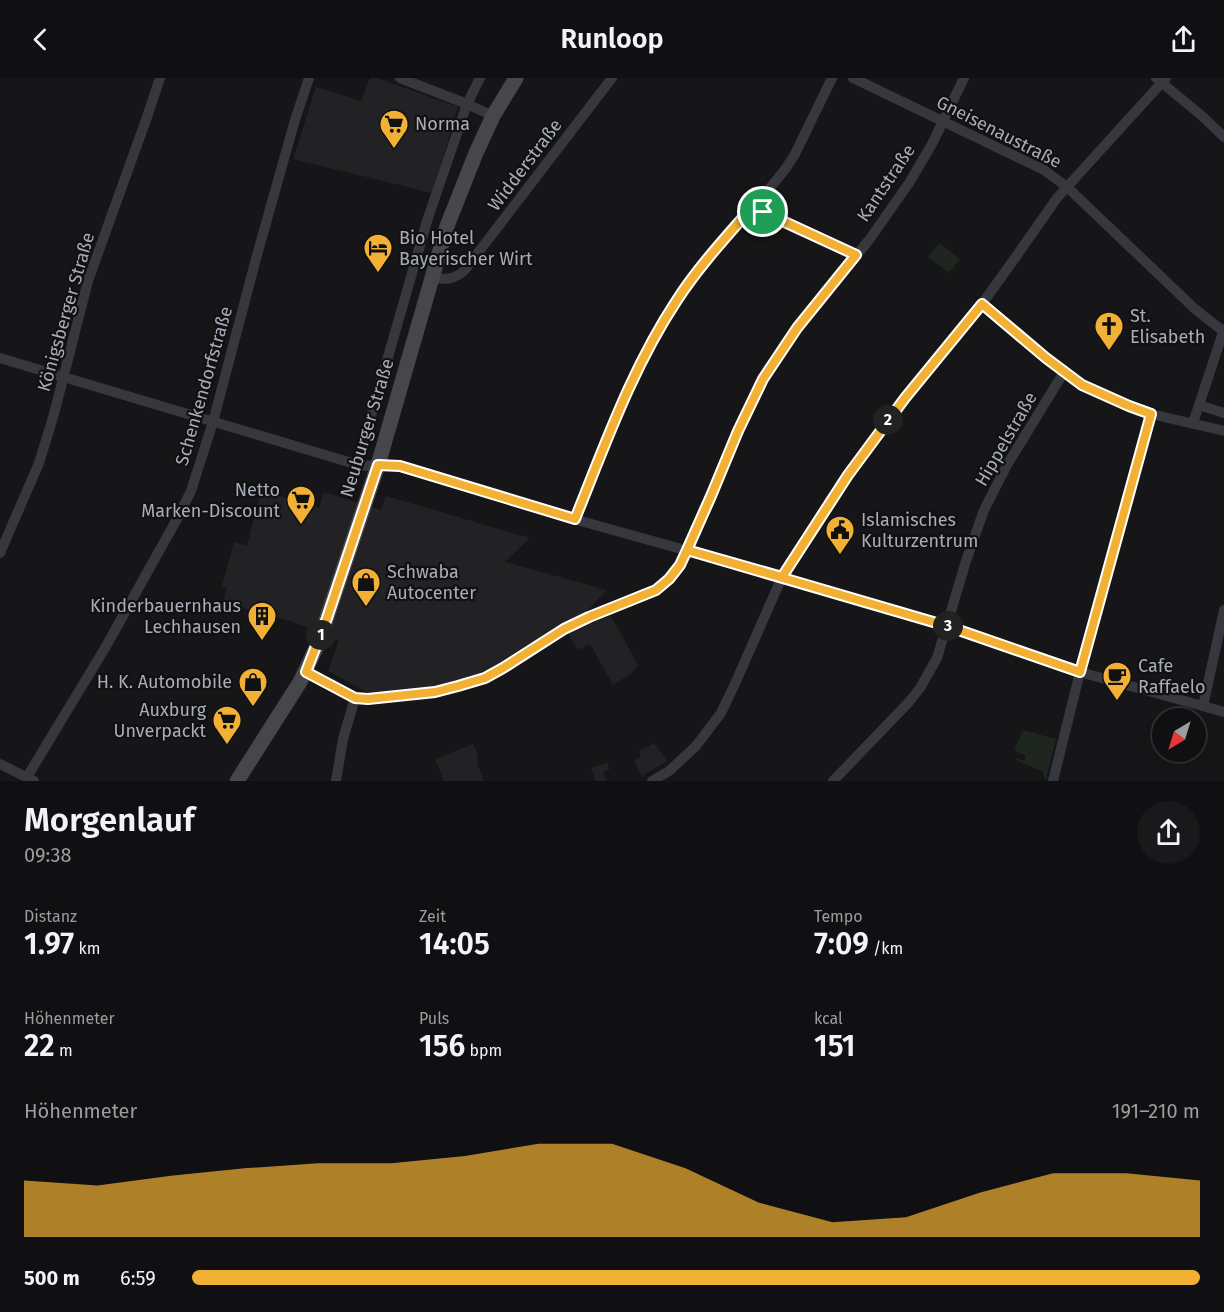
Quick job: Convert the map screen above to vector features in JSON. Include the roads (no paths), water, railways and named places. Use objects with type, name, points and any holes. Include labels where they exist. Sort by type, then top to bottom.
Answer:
[{"type":"street","name":"Königsberger Straße","points":[[0,553],[39,463],[88,281],[160,78]]},
{"type":"street","name":"Schenkendorfstraße","points":[[30,779],[177,519],[190,491],[213,422],[260,245],[309,78]]},
{"type":"street","points":[[400,78],[493,116]]},
{"type":"street","name":"Neuburger Straße","points":[[357,465],[427,221],[467,104],[480,78]]},
{"type":"street","name":"Neuburger Straße","points":[[237,781],[306,672],[327,618],[378,465],[447,225],[493,116],[516,78]]},
{"type":"street","name":"Widderstraße","points":[[431,277],[451,279],[458,277],[464,271],[612,78]]},
{"type":"street","points":[[575,519],[631,382],[661,326],[696,272],[792,159],[832,78]]},
{"type":"street","name":"Gneisenaustraße","points":[[853,78],[1044,171],[1067,187],[1195,309],[1223,330]]},
{"type":"street","name":"Kantstraße","points":[[306,672],[355,698],[368,699],[435,692],[485,678],[564,629],[656,590],[669,579],[680,565],[763,379],[797,328],[856,255],[909,183],[932,144],[964,78]]},
{"type":"street","points":[[652,781],[669,771],[696,746],[721,713],[782,577],[848,475],[898,407],[982,304],[1047,211],[1161,79],[1224,137]]},
{"type":"street","points":[[754,205],[772,218],[856,255]]},
{"type":"street","points":[[982,304],[1082,385],[1151,414],[1224,431]]},
{"type":"street","points":[[1194,423],[1223,330]]},
{"type":"street","points":[[0,358],[357,465],[400,466],[947,626],[1080,672],[1224,712]]},
{"type":"street","name":"Hippelstraße","points":[[833,781],[920,688],[937,658],[984,510],[1007,465],[1064,372]]},
{"type":"street","points":[[1199,405],[1224,413]]},
{"type":"street","points":[[1053,781],[1080,672],[1151,414]]},
{"type":"street","points":[[1203,706],[1224,610]]},
{"type":"street","points":[[336,781],[343,739],[355,698]]},
{"type":"street","points":[[0,764],[30,779]]},
{"type":"place","name":"Norma","points":[[394,150]]},
{"type":"place","name":"Bio Hotel Bayerischer Wirt","points":[[378,274]]},
{"type":"place","name":"St. Elisabeth","points":[[1109,352]]},
{"type":"place","name":"Netto Marken-Discount","points":[[301,526]]},
{"type":"place","name":"Islamisches Kulturzentrum","points":[[840,556]]},
{"type":"place","name":"Schwaba Autocenter","points":[[366,608]]},
{"type":"place","name":"Kinderbauernhaus Lechhausen","points":[[262,642]]},
{"type":"place","name":"Cafe Raffaelo","points":[[1117,702]]},
{"type":"place","name":"H. K. Automobile","points":[[253,708]]},
{"type":"place","name":"Auxburg Unverpackt","points":[[227,746]]}]
